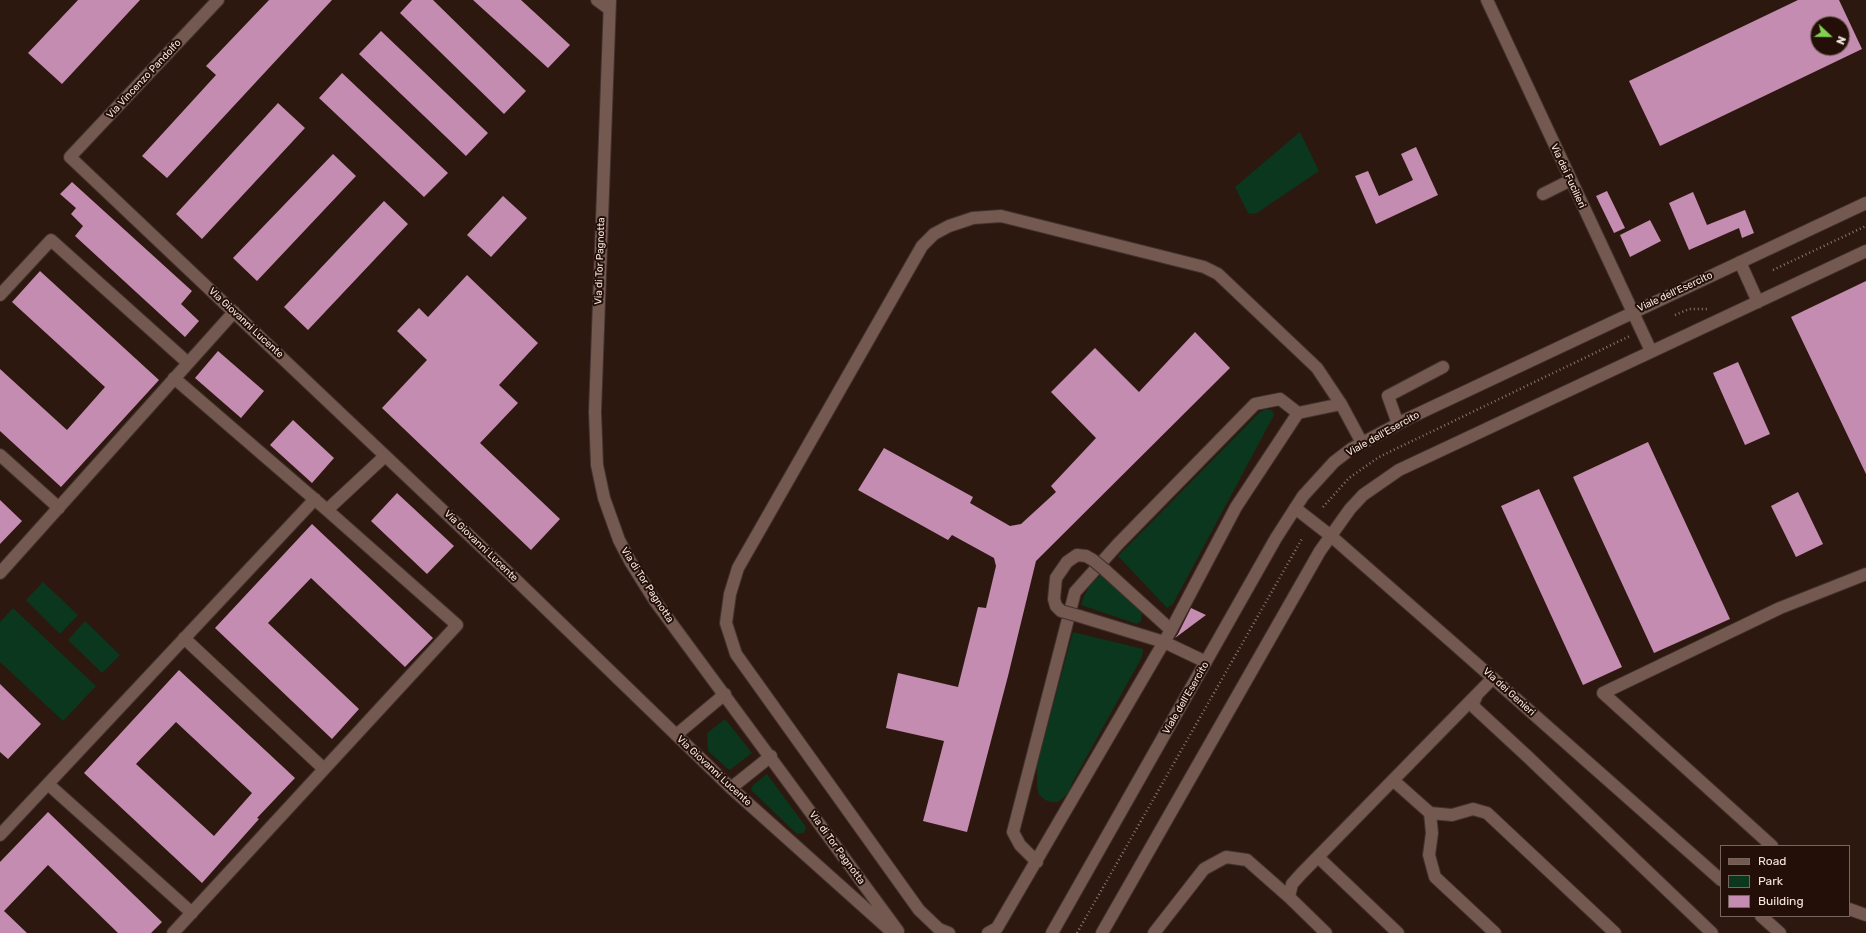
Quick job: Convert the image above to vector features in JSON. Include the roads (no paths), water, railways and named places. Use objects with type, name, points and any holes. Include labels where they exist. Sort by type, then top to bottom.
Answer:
[{"type":"street","name":"Via Vincenzo Pandolfo","points":[[70,157],[218,0]]},
{"type":"street","points":[[597,0],[609,4]]},
{"type":"street","name":"Via dei Fucilieri","points":[[1487,0],[1651,351]]},
{"type":"street","name":"Via di Tor Pagnotta","points":[[609,4],[595,412],[595,449],[599,482],[613,526],[630,561],[675,628],[771,756],[899,933]]},
{"type":"street","name":"Via Giovanni Lucente","points":[[70,157],[385,456],[731,788],[893,933]]},
{"type":"street","points":[[1543,194],[1571,180]]},
{"type":"street","name":"Viale dell'Esercito","points":[[1052,933],[1276,538],[1295,508],[1310,488],[1329,467],[1351,449],[1398,424],[1866,203]]},
{"type":"street","points":[[949,933],[938,929],[914,904],[736,654],[726,623],[730,594],[738,568],[922,246],[934,234],[949,226],[973,218],[1001,216],[1204,268],[1218,274],[1317,368],[1341,404],[1362,443]]},
{"type":"street","points":[[0,295],[51,240],[188,363]]},
{"type":"street","points":[[1102,933],[1286,608],[1331,536],[1350,509],[1363,495],[1394,473],[1866,251]]},
{"type":"street","points":[[1740,262],[1758,302]]},
{"type":"street","points":[[0,573],[234,312]]},
{"type":"street","points":[[1398,424],[1388,396],[1443,367]]},
{"type":"street","points":[[174,378],[315,499],[457,625],[174,933]]},
{"type":"street","points":[[1037,862],[1020,845],[1012,832],[1075,592],[1118,544],[1255,404],[1280,399],[1298,413]]},
{"type":"street","points":[[988,933],[997,928],[1037,862],[1164,642],[1236,507],[1298,413],[1341,404]]},
{"type":"street","points":[[0,455],[59,508]]},
{"type":"street","points":[[327,510],[385,456]]},
{"type":"street","points":[[0,835],[315,499]]},
{"type":"street","name":"Via dei Genieri","points":[[1295,508],[1331,536],[1720,879]]},
{"type":"street","points":[[1170,630],[1094,560],[1086,556],[1077,555],[1067,562],[1056,578],[1054,599],[1056,606],[1061,610],[1164,642],[1206,662]]},
{"type":"street","points":[[1771,845],[1603,694],[1780,608],[1866,574]]},
{"type":"street","points":[[184,638],[324,769]]},
{"type":"street","points":[[1288,897],[1295,880],[1394,781],[1493,678]]},
{"type":"street","points":[[676,736],[725,694]]},
{"type":"street","points":[[1476,697],[1474,704],[1475,708],[1712,933]]},
{"type":"street","points":[[731,788],[771,756]]},
{"type":"street","points":[[1394,781],[1430,813],[1452,815],[1473,809],[1487,813],[1615,933]]},
{"type":"street","points":[[48,784],[192,913]]},
{"type":"street","points":[[1430,813],[1432,832],[1429,855],[1435,877],[1495,933]]},
{"type":"street","points":[[1154,933],[1204,869],[1226,857],[1247,860],[1326,933]]},
{"type":"street","points":[[1318,857],[1398,933]]},
{"type":"street","points":[[1850,909],[1866,915]]},
{"type":"street","points":[[1762,917],[1780,933]]}]
